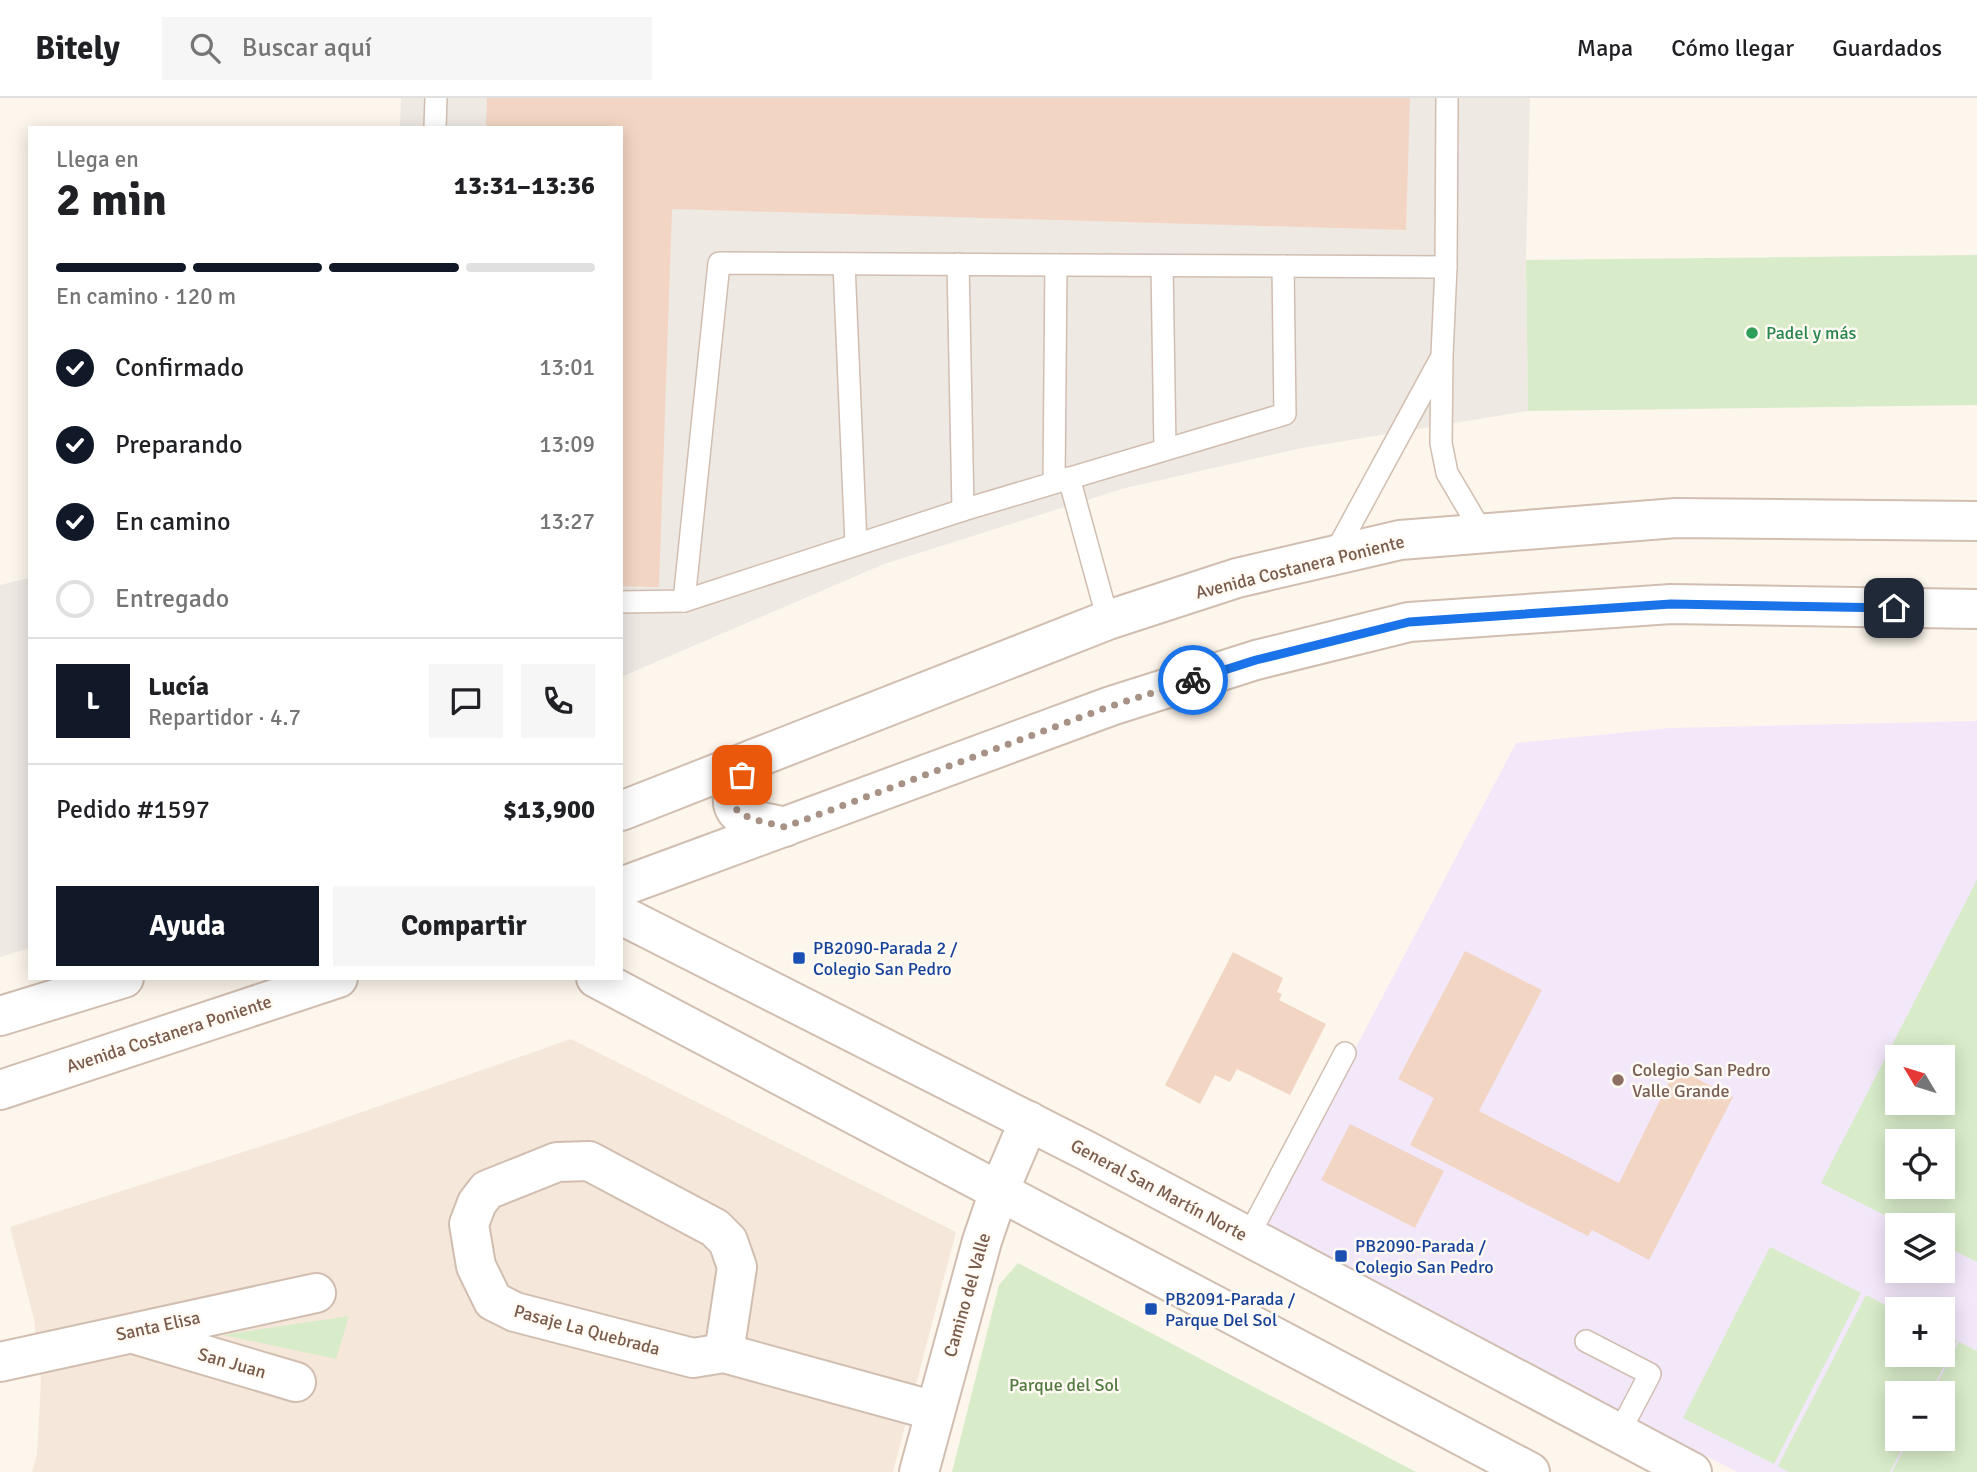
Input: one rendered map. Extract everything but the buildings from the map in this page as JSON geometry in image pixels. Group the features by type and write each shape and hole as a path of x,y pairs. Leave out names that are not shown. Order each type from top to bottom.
{"street":[{"name":"Avenida Costanera Poniente","path":"623,810 1108,620 1237,578 1400,540 1676,518 1977,522"},
{"path":"623,886 1111,706 1256,660 1409,622 1671,604 1977,609"},
{"path":"754,759 734,789 734,807 747,818 785,827"},
{"name":"General San Martín Norte","path":"623,916 1029,1121 1692,1472"},
{"path":"0,1016 117,980"},
{"name":"Avenida Costanera Poniente","path":"0,1090 332,980"},
{"path":"600,980 1530,1472"},
{"name":"Camino del Valle","path":"919,1472 982,1241 999,1191 1029,1121"},
{"name":"Pasaje La Quebrada","path":"724,1353 737,1267 728,1241 715,1228 589,1161 557,1162 487,1190 477,1203 469,1224 475,1266 493,1301 515,1312 693,1358 724,1353 935,1411"},
{"name":"Santa Elisa","path":"0,1362 316,1293"},
{"name":"San Juan","path":"128,1332 296,1382"}],"lane":[{"path":"435,126 436,98"},
{"path":"1447,98 1441,443 1447,473 1483,534"},
{"path":"684,601 719,263 1446,267"},
{"path":"844,264 856,545"},
{"path":"958,264 963,510"},
{"path":"1056,265 1062,480 1108,620"},
{"path":"1162,266 1165,449"},
{"path":"623,602 684,601 963,510 1285,414 1283,266"},
{"path":"1334,555 1442,355"},
{"path":"1248,1237 1345,1053"},
{"path":"1586,1341 1650,1374 1619,1433"}],"shaded area":[{"path":"401,98 1530,98 1526,260 1528,411 1302,448 1125,488 884,564 623,676 623,126 400,126"},
{"path":"28,578 28,949 0,957 0,585"},
{"name":"Colegio San Pedro Valle Grande","path":"1977,721 1977,1472 1737,1472 1262,1226 1516,743 1670,728"},
{"path":"571,1039 956,1232 893,1472 32,1472 37,1454 41,1381 34,1319 10,1227 299,1134"}],"green space":[{"name":"Padel y más","path":"1977,255 1977,405 1528,411 1526,260"},
{"path":"1977,880 1977,1262 1955,1251 1955,1213 1885,1213 1885,1215 1821,1183 1885,1059 1885,1115 1955,1115 1955,1045 1892,1045"},
{"path":"1770,1247 1861,1293 1774,1464 1683,1418"},
{"name":"Parque del Sol","path":"1018,1263 1416,1472 952,1472 999,1285"},
{"path":"1866,1295 1885,1305 1885,1367 1944,1367 1936,1381 1885,1381 1885,1451 1901,1451 1890,1472 1789,1472 1778,1466"},
{"path":"349,1316 336,1359 223,1335"},
{"path":"1959,1342 1977,1351 1977,1472 1892,1472 1903,1451 1955,1451 1955,1381 1938,1381 1946,1367 1955,1367 1955,1350"}],"way so far":[{"path":"742,775 733,793 734,807 738,812 747,818 785,827 1111,706 1193,680"}],"place":[{"name":"Padel y más","path":"1752,333"},
{"name":"PB2090-Parada 2 / Colegio San Pedro","path":"799,958"},
{"name":"Colegio San Pedro Valle Grande","path":"1618,1080"},
{"name":"PB2090-Parada / Colegio San Pedro","path":"1341,1256"},
{"name":"PB2091-Parada / Parque Del Sol","path":"1151,1309"}],"route":[{"path":"1193,680 1256,660 1409,622 1671,604 1894,608"}]}
